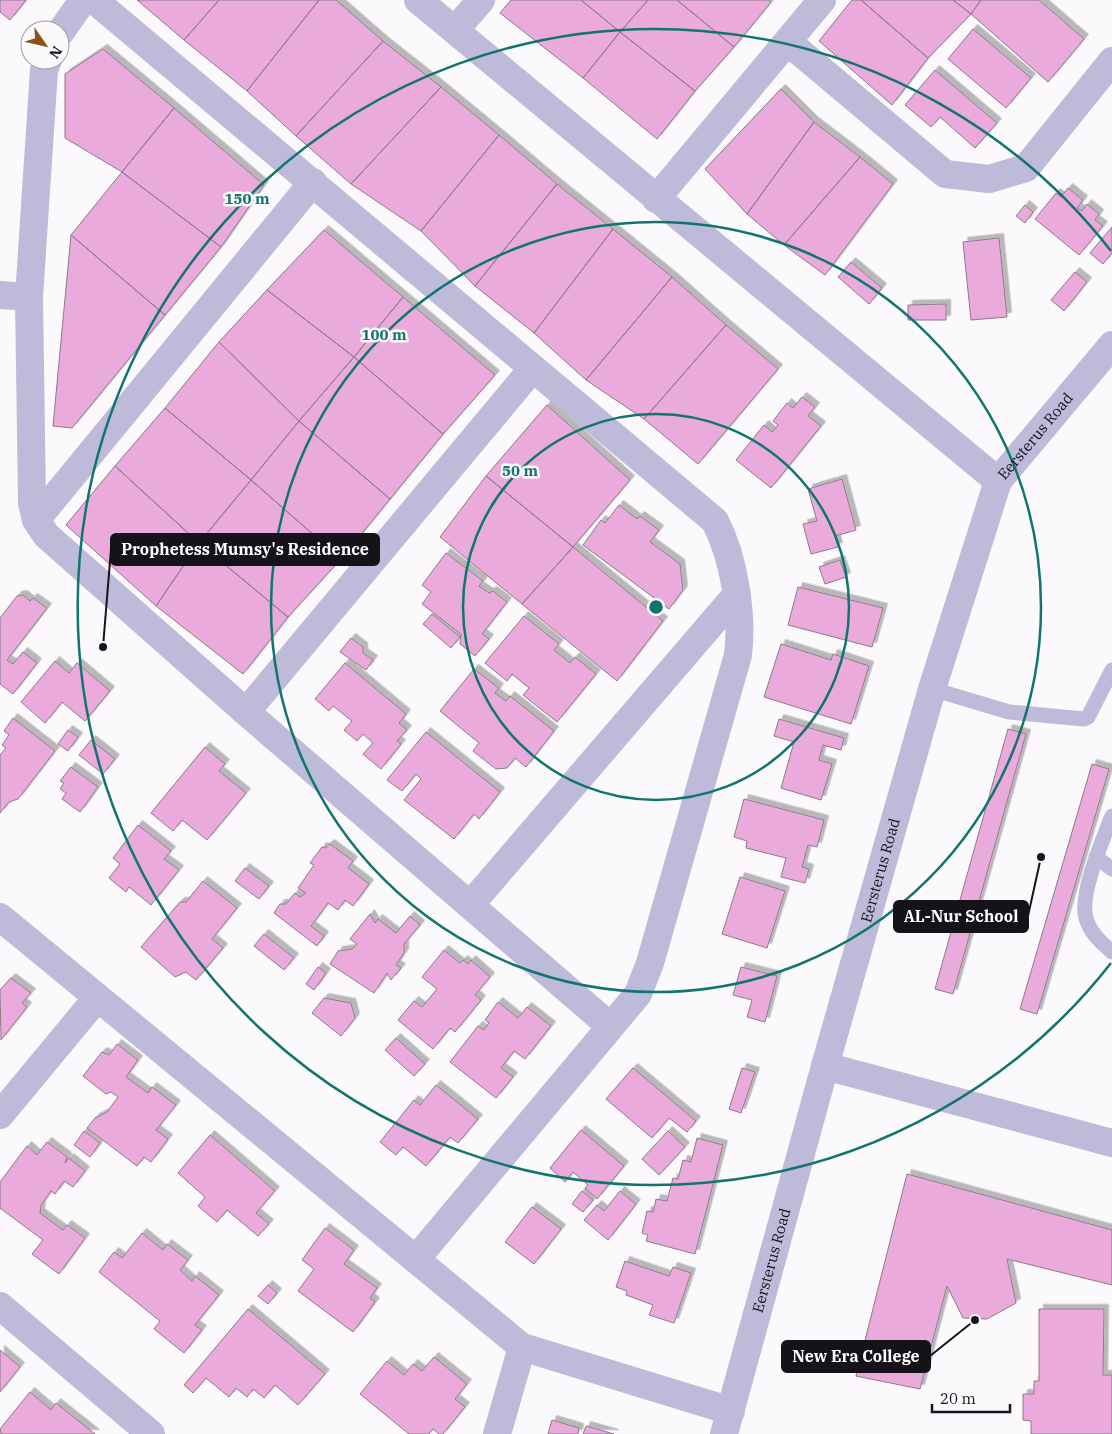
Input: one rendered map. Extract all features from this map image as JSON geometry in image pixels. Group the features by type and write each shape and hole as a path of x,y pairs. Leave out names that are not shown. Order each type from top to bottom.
{"street":[{"path":"69,20 83,0"},
{"path":"94,0 314,182 715,521 722,534 737,594 740,638 738,655 650,963 638,994 416,1259"},
{"path":"418,0 656,199 998,480"},
{"path":"455,30 481,0"},
{"path":"656,199 822,0"},
{"path":"788,42 945,174 989,179 1026,168 1112,61"},
{"path":"44,70 29,297 32,503 36,520 46,535 246,712 610,1026"},
{"path":"36,520 314,182"},
{"path":"0,295 29,297"},
{"name":"Eersterus Road","path":"727,1423 825,1066 932,689 998,480 1109,354"},
{"path":"246,712 533,368"},
{"path":"470,905 737,594"},
{"path":"0,917 522,1347 727,1423"},
{"path":"0,1115 97,998"},
{"path":"825,1066 1112,1143"},
{"path":"0,1306 151,1434"},
{"path":"497,1434 522,1347"}],"lane":[{"path":"932,689 1009,712 1084,719 1088,717 1112,670"},
{"path":"1112,816 1096,857 1085,902 1085,918 1093,934 1112,952"},
{"path":"1096,857 1112,869"}],"building":[{"path":"0,0 26,0 10,20 0,12"},
{"path":"137,0 219,0 184,40"},
{"path":"219,0 319,0 247,91 184,40"},
{"path":"319,0 336,0 383,41 296,136 247,91"},
{"path":"511,0 581,0 620,32 583,78 500,13"},
{"path":"581,0 648,0 620,32"},
{"path":"648,0 677,0 734,47 695,91 620,32"},
{"path":"677,0 768,0 771,2 734,47"},
{"path":"852,0 861,0 928,58 892,105 819,41"},
{"path":"861,0 953,0 971,14 928,58"},
{"path":"953,0 981,0 971,14"},
{"path":"981,0 1039,0 1084,39 1048,82 971,14"},
{"path":"973,29 1031,78 1006,108 948,59"},
{"path":"620,32 695,91 657,139 583,78"},
{"path":"383,41 441,87 351,184 296,136"},
{"path":"103,49 174,108 122,172 65,138 65,74"},
{"path":"935,70 997,123 975,148 940,117 931,127 905,105"},
{"path":"441,87 499,135 421,231 351,184"},
{"path":"781,89 814,122 747,214 705,169"},
{"path":"174,108 264,185 221,247 122,172"},
{"path":"814,122 860,157 784,245 747,214"},
{"path":"499,135 557,184 475,286 421,231"},
{"path":"860,157 893,184 825,275 784,245"},
{"path":"122,172 221,247 165,315 71,235"},
{"path":"557,184 613,229 534,333 475,286"},
{"path":"1068,188 1083,200 1077,208 1082,211 1087,204 1099,214 1095,220 1103,226 1079,255 1035,219 1056,193 1061,197"},
{"path":"1025,205 1033,212 1025,223 1016,216"},
{"path":"1112,227 1112,253 1103,264 1090,253"},
{"path":"613,229 672,277 586,380 534,333"},
{"path":"324,230 403,297 354,357 267,290"},
{"path":"71,235 165,315 72,428 53,426"},
{"path":"999,238 1007,317 971,320 963,242"},
{"path":"851,262 882,288 869,304 838,277"},
{"path":"1075,272 1087,282 1064,311 1051,300"},
{"path":"672,277 726,325 644,419 586,380"},
{"path":"267,290 354,357 299,421 219,342"},
{"path":"403,297 495,375 443,434 354,357"},
{"path":"946,304 946,320 908,320 908,305"},
{"path":"726,325 778,369 698,464 644,419"},
{"path":"219,342 299,421 251,480 165,408"},
{"path":"354,357 443,434 390,499 299,421"},
{"path":"802,397 815,407 808,416 821,426 771,488 736,460 764,425 772,432 778,425 773,421 787,403 793,408"},
{"path":"547,405 630,480 573,547 486,476"},
{"path":"165,408 251,480 199,543 115,466"},
{"path":"299,421 390,499 341,559 251,480"},
{"path":"115,466 199,543 156,606 66,525"},
{"path":"486,476 573,547 522,604 440,537"},
{"path":"842,479 856,530 835,536 838,547 811,554 803,524 817,521 808,489"},
{"path":"251,480 341,559 288,617 199,543"},
{"path":"619,505 637,519 640,516 659,530 650,542 680,564 683,590 669,609 583,545 601,520 605,523"},
{"path":"199,543 288,617 243,674 156,606"},
{"path":"573,547 663,621 617,681 522,604"},
{"path":"446,553 483,581 479,586 489,593 493,591 507,602 482,634 489,639 475,656 460,644 461,634 422,604 431,592 422,585"},
{"path":"840,560 846,577 825,584 819,567"},
{"path":"798,587 883,608 872,647 788,625"},
{"path":"23,595 30,601 33,598 47,608 7,660 13,664 23,652 37,663 13,694 0,684 0,618 17,596"},
{"path":"432,614 460,637 451,648 423,624"},
{"path":"524,616 559,644 554,650 570,663 575,657 596,674 557,722 523,695 529,688 512,674 507,681 485,663"},
{"path":"351,638 363,647 363,653 373,660 366,670 340,652"},
{"path":"781,644 831,660 833,654 869,666 851,724 764,697"},
{"path":"55,661 69,673 77,663 110,691 85,721 62,702 45,723 21,702"},
{"path":"345,663 406,714 399,723 407,730 397,741 401,744 381,769 363,754 373,743 363,734 357,741 344,730 352,721 333,706 329,711 315,699"},
{"path":"474,669 499,688 495,693 506,701 510,696 554,731 526,767 515,758 507,768 496,769 473,751 479,743 440,711"},
{"path":"13,718 55,751 18,799 9,802 0,813 0,755 6,748 2,745 9,735 4,731"},
{"path":"779,719 844,738 841,750 823,745 819,760 832,764 821,800 781,788 794,742 774,736"},
{"path":"1008,729 1026,734 953,994 935,989"},
{"path":"68,730 78,737 68,751 58,744"},
{"path":"426,732 500,792 479,819 474,814 454,839 404,800 421,779 416,774 402,791 387,780"},
{"path":"91,740 115,759 103,774 79,755"},
{"path":"205,747 225,764 219,771 246,793 207,840 182,820 173,831 151,813"},
{"path":"1092,764 1109,769 1037,1014 1020,1009"},
{"path":"71,767 98,787 80,812 62,799 66,793 60,789 64,783 60,781"},
{"path":"744,799 824,820 817,847 808,845 802,867 809,869 805,883 781,877 786,858 746,848 747,841 734,837"},
{"path":"138,825 171,851 164,859 179,870 151,905 129,887 126,892 109,878 120,864 113,858"},
{"path":"330,844 353,861 348,868 369,884 353,906 345,900 338,910 328,903 311,926 324,936 317,946 274,913 280,904 286,904 295,893 300,897 306,893 298,888 314,865 310,863 322,847 325,848"},
{"path":"245,868 269,886 259,899 235,881"},
{"path":"740,877 785,891 767,948 722,934"},
{"path":"203,881 237,908 212,939 223,948 196,980 186,972 175,977 141,947 180,902 186,902"},
{"path":"370,914 375,923 378,919 396,933 410,916 420,925 404,944 404,953 396,965 401,968 391,980 387,973 374,993 330,964 338,951 352,949 357,944 350,939"},
{"path":"264,934 294,958 284,970 254,946"},
{"path":"444,950 460,963 463,960 468,964 471,960 490,977 475,995 481,1000 455,1032 450,1028 433,1049 398,1020 414,1001 422,1007 437,989 422,977"},
{"path":"318,967 326,973 314,990 306,984"},
{"path":"741,967 777,976 765,1022 747,1017 752,1000 733,995"},
{"path":"11,978 31,993 22,1003 27,1007 1,1040 0,990"},
{"path":"324,998 351,1003 355,1018 341,1036 312,1013"},
{"path":"498,1002 518,1018 527,1007 551,1026 525,1059 514,1051 501,1068 513,1077 496,1098 450,1062 478,1026 484,1030 489,1023 485,1020"},
{"path":"396,1038 425,1064 414,1076 385,1050"},
{"path":"117,1044 138,1060 126,1077 148,1093 152,1087 176,1105 156,1130 168,1139 151,1162 144,1157 137,1166 87,1128 95,1118 107,1112 118,1097 111,1092 106,1094 83,1076 102,1052 109,1055"},
{"path":"633,1068 696,1121 687,1132 669,1118 652,1138 606,1099"},
{"path":"742,1068 755,1072 741,1113 729,1109"},
{"path":"436,1085 478,1119 458,1143 450,1137 426,1166 403,1147 396,1155 380,1142 414,1100 420,1105"},
{"path":"581,1130 624,1166 597,1199 585,1188 588,1185 573,1172 565,1182 550,1168"},
{"path":"84,1131 100,1143 90,1157 74,1145"},
{"path":"668,1131 685,1147 659,1175 642,1159"},
{"path":"210,1135 275,1191 256,1213 269,1224 258,1236 227,1210 217,1222 198,1206 205,1197 178,1173"},
{"path":"697,1138 723,1145 695,1254 646,1241 648,1235 642,1233 647,1211 653,1212 656,1199 667,1201 673,1178 678,1179 683,1160 691,1162"},
{"path":"47,1142 67,1157 65,1163 69,1158 85,1171 73,1187 64,1181 55,1194 51,1191 41,1205 40,1213 63,1230 67,1225 85,1238 59,1274 32,1254 43,1240 0,1208 0,1182 27,1146 37,1155"},
{"path":"907,1174 1112,1230 1112,1285 1007,1259 1016,1303 987,1319 963,1318 947,1286 920,1389 856,1376"},
{"path":"582,1191 593,1200 583,1212 572,1204"},
{"path":"620,1191 636,1204 608,1240 584,1220 597,1205 604,1211"},
{"path":"532,1207 561,1229 534,1264 505,1242"},
{"path":"325,1228 354,1250 344,1264 377,1288 370,1298 375,1302 353,1332 298,1291 314,1269 302,1260"},
{"path":"142,1233 163,1250 167,1244 188,1260 180,1270 192,1281 195,1276 219,1295 195,1325 202,1330 184,1353 154,1329 160,1321 99,1272 114,1252 122,1258"},
{"path":"625,1261 669,1276 673,1267 691,1273 674,1323 649,1315 653,1305 626,1295 627,1291 616,1287"},
{"path":"268,1285 277,1293 268,1304 258,1296"},
{"path":"248,1309 325,1374 298,1405 275,1385 264,1398 253,1389 247,1397 236,1388 229,1397 206,1378 193,1393 184,1385"},
{"path":"1039,1309 1104,1309 1103,1375 1112,1375 1112,1434 1031,1434 1031,1421 1023,1420 1023,1394 1034,1394 1034,1381 1039,1381"},
{"path":"0,1350 20,1367 0,1392"},
{"path":"434,1357 467,1384 455,1399 465,1407 443,1434 439,1434 433,1429 429,1434 409,1434 360,1394 387,1361 404,1375 413,1364 422,1371"},
{"path":"30,1392 51,1410 56,1403 95,1434 1,1434 0,1429"},
{"path":"552,1420 579,1428 578,1434 548,1434"},
{"path":"586,1426 614,1434 583,1434"}],"place":[{"name":"Prophetess Mumsy's Residence","path":"103,647"},
{"name":"AL-Nur School","path":"1041,857"},
{"name":"New Era College","path":"975,1320"}]}
